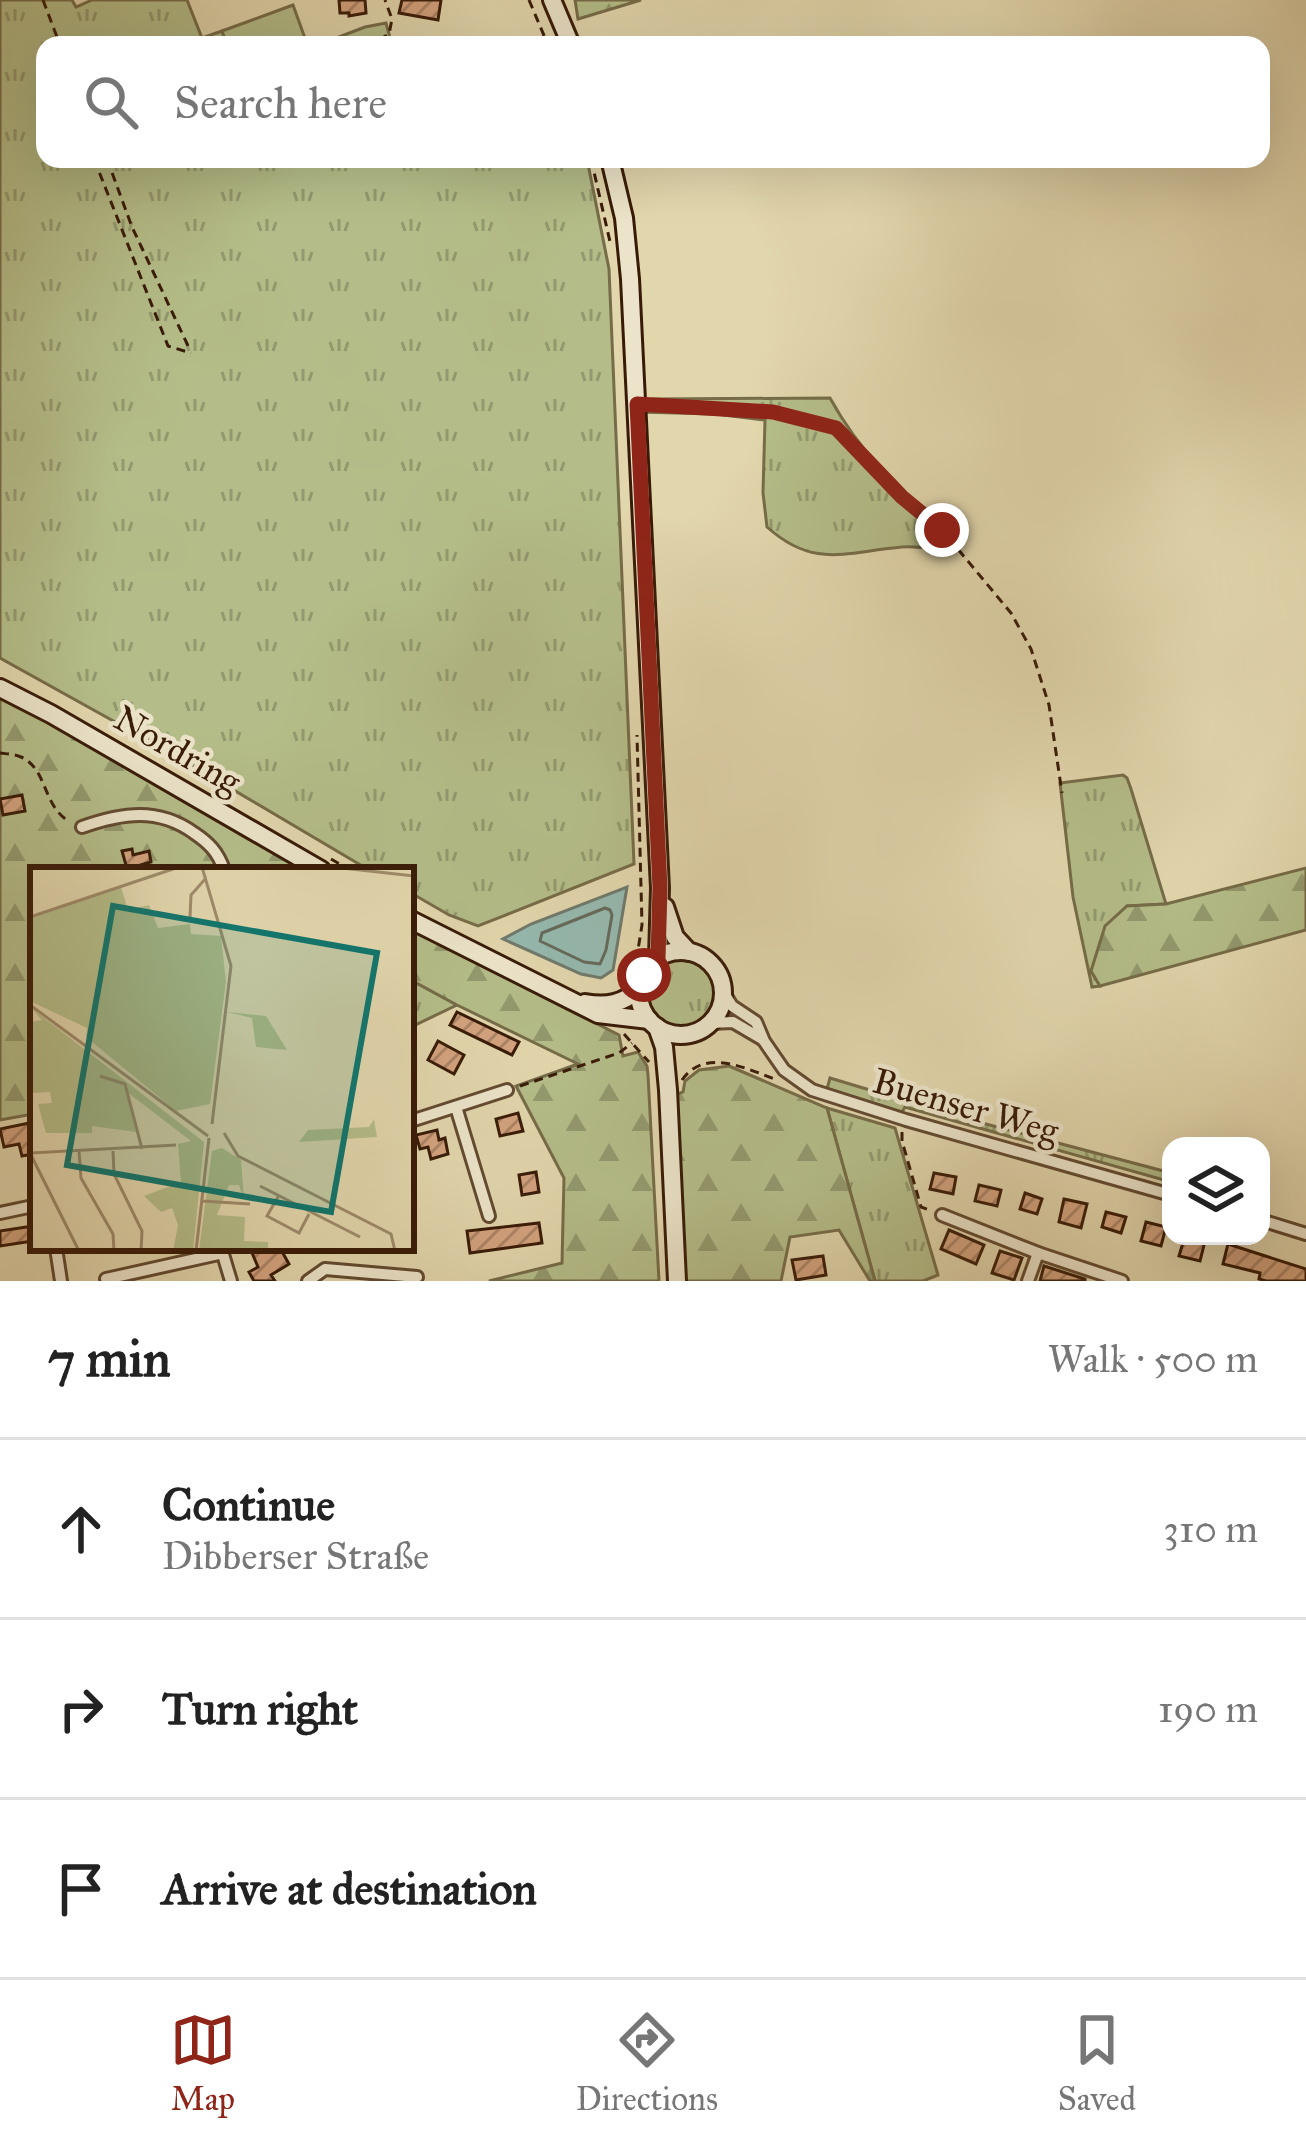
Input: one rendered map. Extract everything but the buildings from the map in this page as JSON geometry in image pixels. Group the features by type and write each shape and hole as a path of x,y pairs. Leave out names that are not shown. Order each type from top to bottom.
{"main road":[{"path":"552,0 567,36"},
{"path":"612,168 626,238 637,404 660,888 658,958"},
{"name":"Nordring","path":"0,688 316,867"},
{"path":"660,888 675,937 689,952"},
{"path":"414,921 604,1016 653,1024 676,1034 688,1034 710,1023 723,991 713,966 700,956 675,952 658,958 624,1001 572,1000"},
{"path":"633,985 664,1048 675,1089"},
{"path":"676,1281 675,1089 677,1050 688,1034"}],"street":[{"path":"82,827 136,813 165,817 210,844 223,867"},
{"name":"Buenser Weg","path":"723,991 732,1006 756,1022 784,1070 812,1090 1162,1192"},
{"name":"Buenser Weg","path":"710,1023 733,1022 764,1041"},
{"path":"414,1120 507,1090"},
{"path":"456,1107 489,1216"},
{"path":"0,1213 30,1208"},
{"path":"942,1215 1122,1281"},
{"path":"1270,1223 1306,1234"},
{"path":"56,1251 61,1281"},
{"path":"106,1279 222,1251 231,1281"},
{"path":"1028,1281 1038,1253"},
{"path":"308,1281 325,1269 417,1277"}],"path":[{"path":"43,0 57,36"},
{"path":"385,0 392,20 386,36"},
{"path":"530,0 544,36"},
{"path":"98,168 168,346 191,353 132,227 110,168"},
{"path":"593,168 615,263"},
{"path":"637,404 773,412 836,428 902,497 942,530 1011,613 1031,649 1048,705 1062,793"},
{"path":"633,985 642,925 636,718"},
{"path":"0,753 22,758 37,769 55,812 82,827"},
{"path":"622,1022 625,1036 646,1055 651,1067"},
{"path":"507,1090 625,1051 632,1043"},
{"path":"675,1089 689,1071 713,1062 733,1064 782,1082"},
{"path":"906,1120 902,1141 921,1208 942,1215"}],"green space":[{"path":"0,0 72,0 76,7 92,0 187,0 201,36 36,36 36,168 589,168 609,269 634,864 478,926 414,895 414,867 364,867 0,658"},
{"path":"575,0 641,0 578,19"},
{"path":"293,5 304,36 224,36 222,31"},
{"path":"386,23 390,36 342,36"},
{"path":"830,398 872,459 958,543 950,551 908,547 831,555 800,549 767,527 765,420 637,412 637,404 653,399"},
{"path":"0,694 69,729 299,867 30,867 30,1115 0,1120"},
{"path":"1123,775 1166,904 1127,906 1091,971 1100,986 1092,987 1073,897 1060,783"},
{"path":"1306,868 1306,930 1100,986 1091,971 1105,926 1127,906 1166,904"},
{"path":"414,931 619,1035 623,1056 638,1052 648,1075 659,1281 489,1281 562,1263 564,1178 516,1086 578,1064 414,982"},
{"path":"681,960 704,970 714,993 704,1016 681,1026 658,1016 648,993 658,970"},
{"path":"414,982 457,1005 414,1026"},
{"path":"729,1066 827,1108 875,1281 870,1281 839,1230 790,1237 781,1281 686,1281 675,1095 683,1092 685,1081 699,1070"},
{"path":"830,1078 1162,1171 1162,1179 905,1107 902,1112 827,1089"},
{"path":"827,1108 895,1128 938,1275 923,1281 875,1281"}],"water":[{"path":"627,887 613,970 601,978 581,974 503,939 531,924"}],"route":[{"path":"644,975 658,958 660,888 637,404 773,412 836,428 902,497 942,530"}]}
